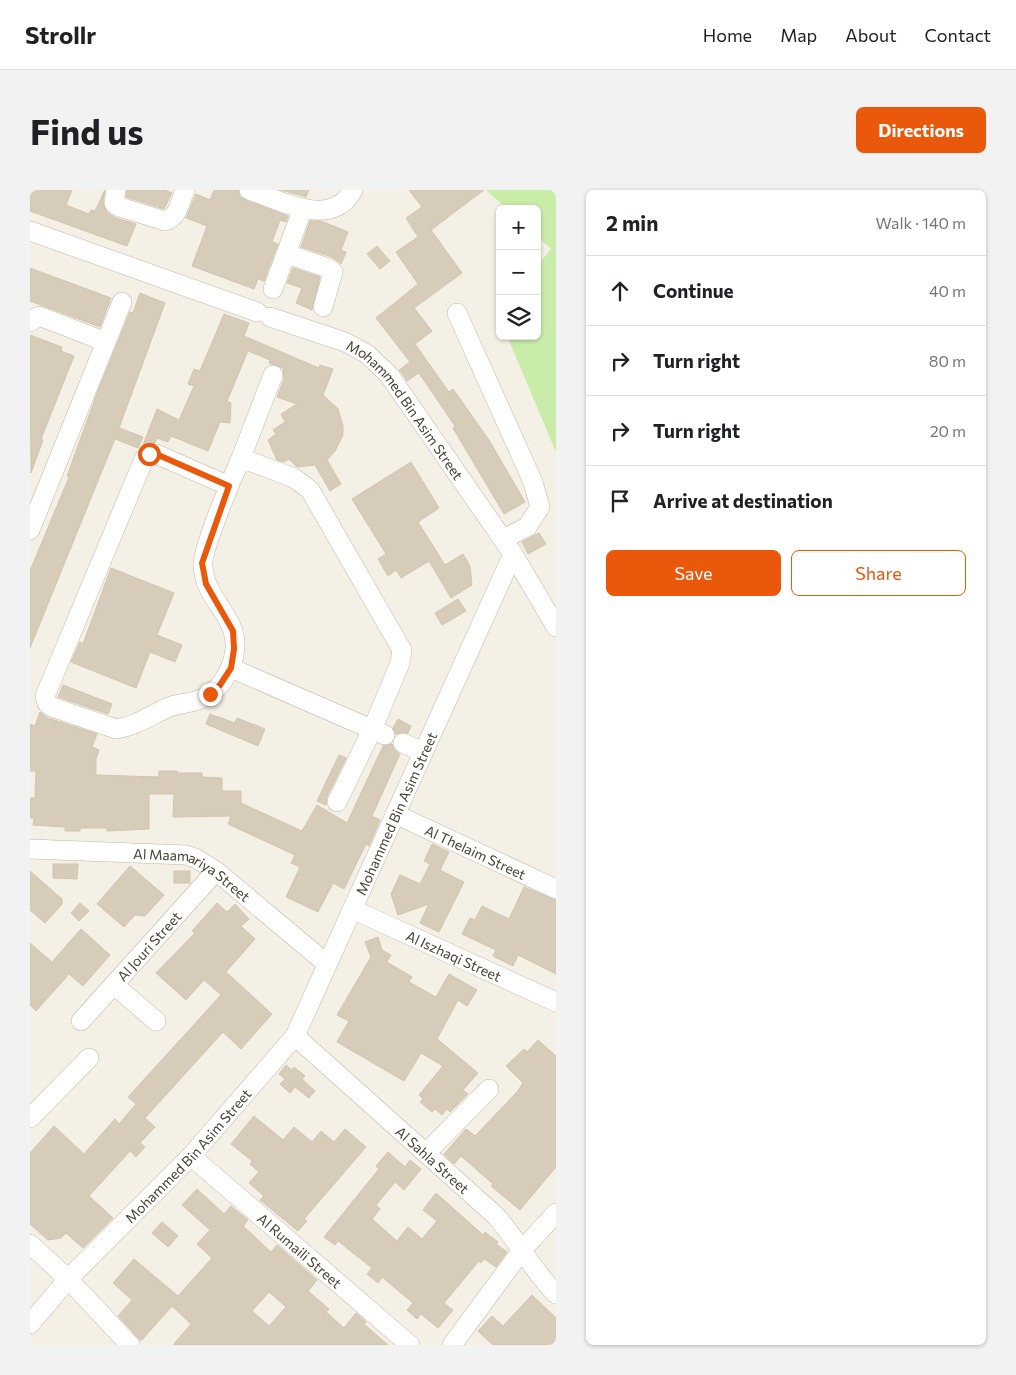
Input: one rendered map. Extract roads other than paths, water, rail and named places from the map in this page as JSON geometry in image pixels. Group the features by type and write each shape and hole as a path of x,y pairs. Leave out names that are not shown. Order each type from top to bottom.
{"street":[{"path":"116,190 114,202 120,207 165,221 170,220 176,214 185,190"},
{"path":"249,190 319,212 334,208 347,199 353,190"},
{"path":"273,289 303,208"},
{"name":"Mohammed Bin Asim Street","path":"30,231 345,342 367,354 390,375 508,546 423,752 295,1036 191,1156 68,1279 30,1324"},
{"path":"287,254 328,268 333,272 323,307"},
{"path":"30,530 122,302"},
{"path":"457,313 532,482 540,507 527,527 508,546 556,627"},
{"path":"30,322 39,316 106,342"},
{"path":"229,486 156,454 149,454 144,459 45,696 47,703 111,729 128,727 178,703 198,700 220,685 231,668 233,631 206,584 202,563 229,486 273,375"},
{"path":"241,458 294,478 310,490 402,650 379,733 337,802"},
{"path":"231,668 379,733"},
{"path":"403,743 423,752"},
{"name":"Al Thelaim Street","path":"395,814 556,889"},
{"name":"Al Maamariya Street","path":"30,850 186,855 195,858 216,871 327,964"},
{"name":"Al Jouri Street","path":"81,1021 216,871"},
{"name":"Al Iszhaqi Street","path":"352,909 556,1002"},
{"path":"114,986 156,1021"},
{"name":"Al Sahla Street","path":"295,1036 496,1216 523,1249 541,1280 556,1294"},
{"path":"30,1118 37,1097 89,1058"},
{"path":"426,1154 489,1089"},
{"name":"Al Rumaili Street","path":"191,1156 410,1345"},
{"path":"455,1344 523,1249 556,1213"},
{"path":"30,1244 68,1279 130,1345"}]}
